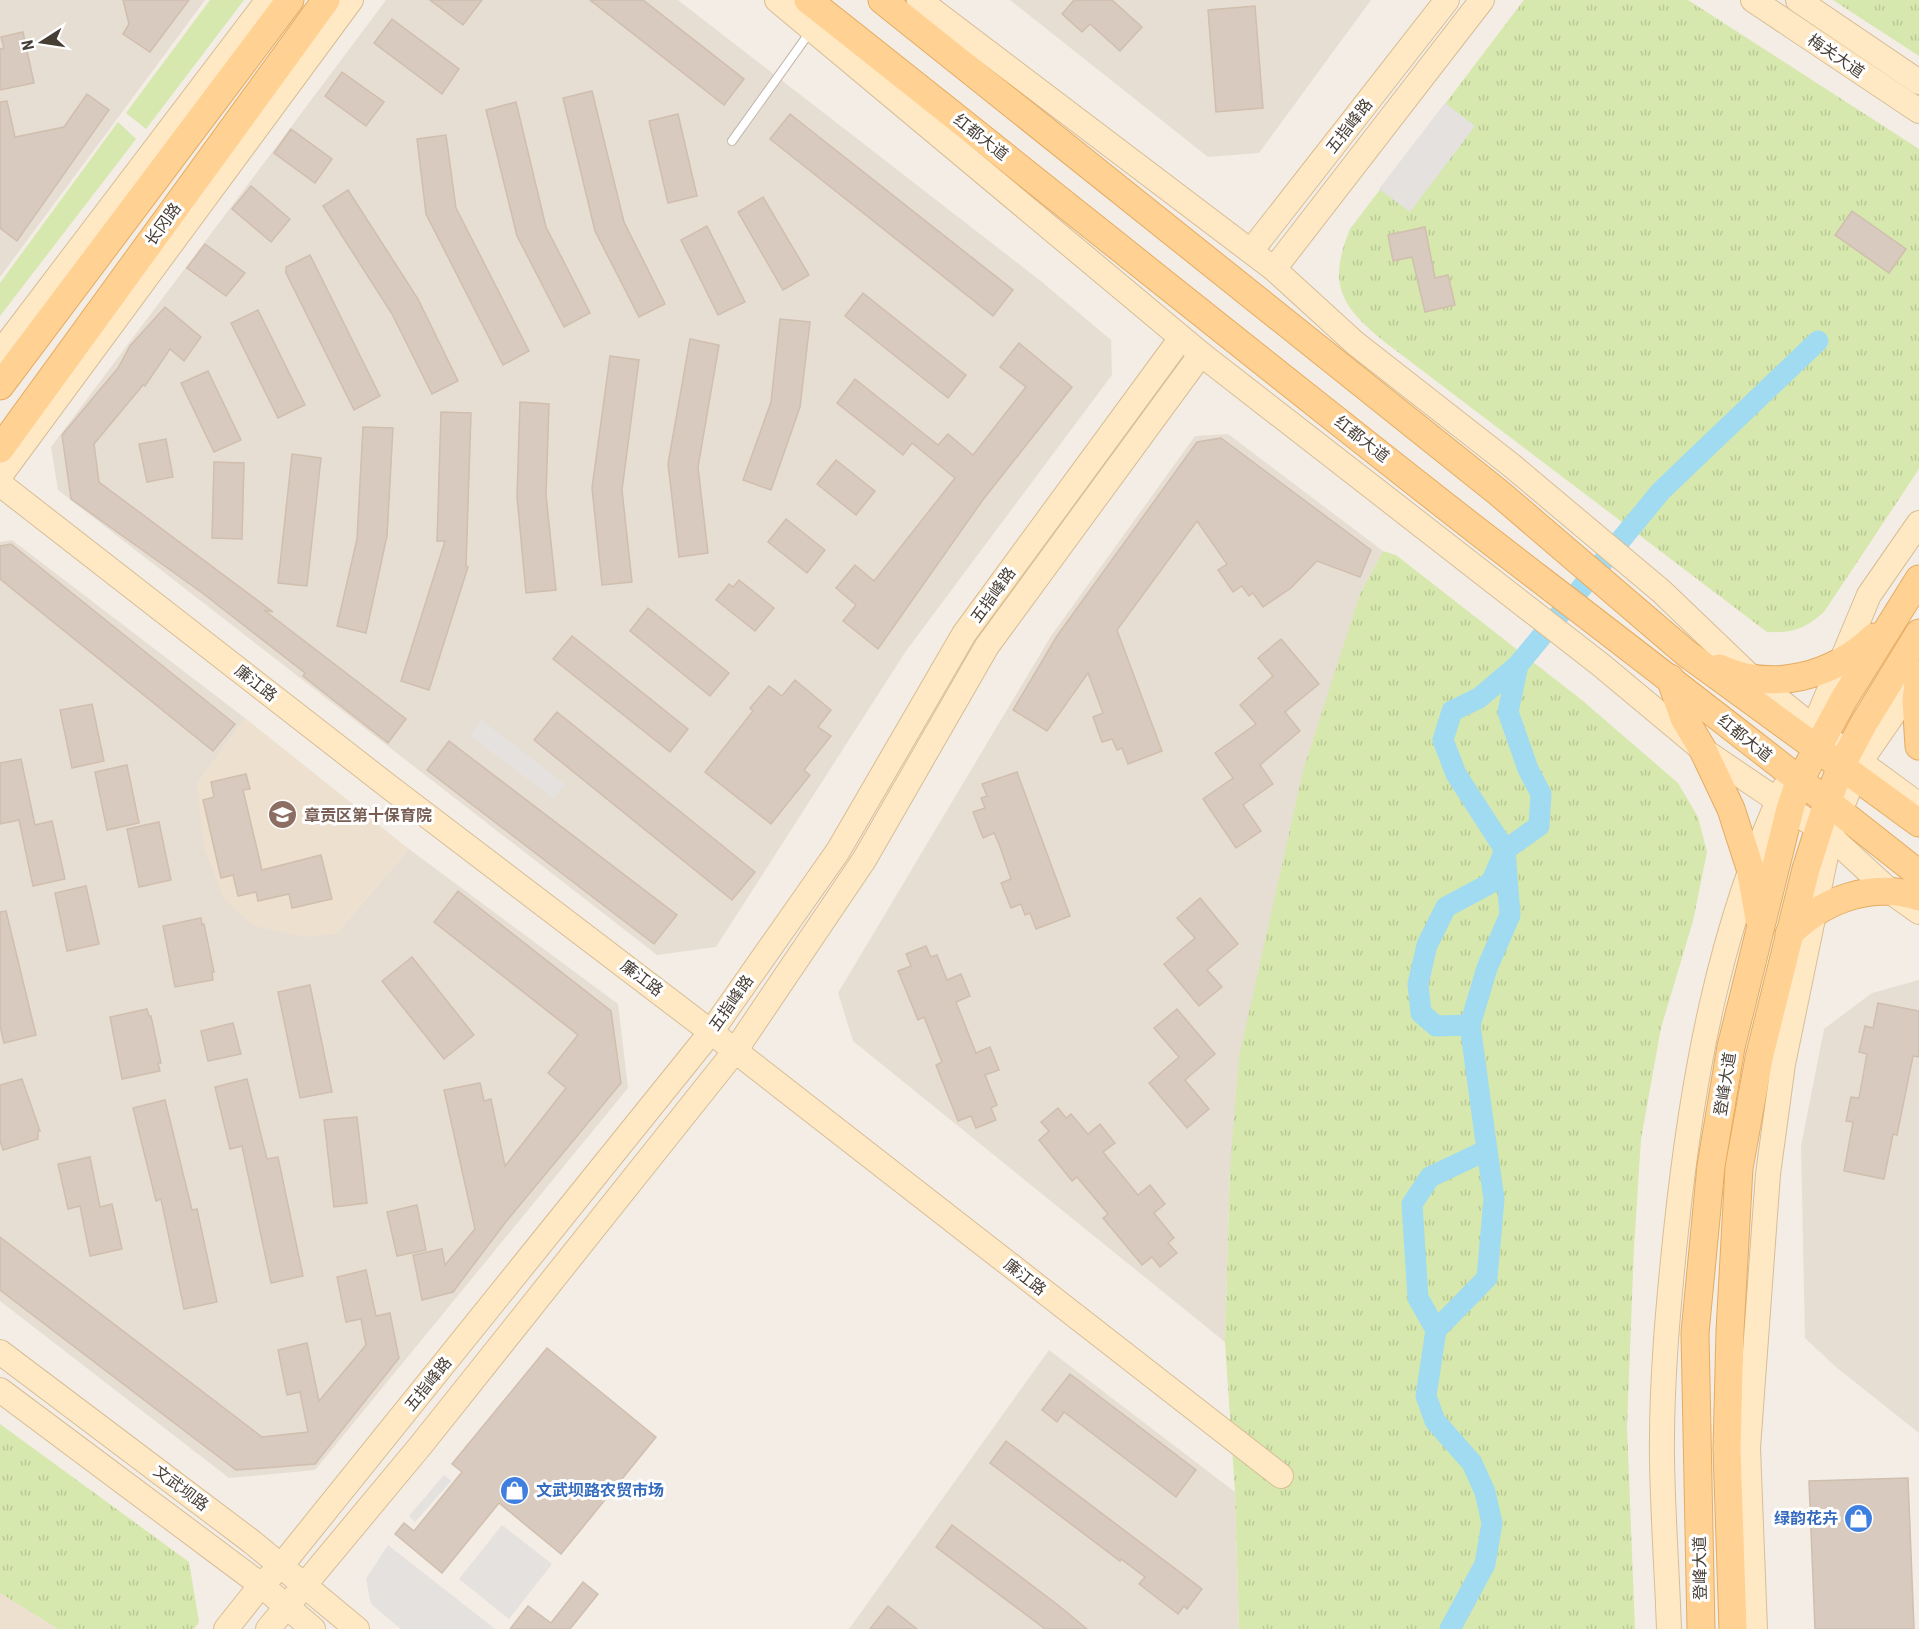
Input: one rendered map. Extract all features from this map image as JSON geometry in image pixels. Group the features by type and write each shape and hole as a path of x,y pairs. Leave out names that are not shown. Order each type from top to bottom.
{"main road":[{"name":"长冈路","path":"0,386 290,0"},
{"name":"长冈路","path":"0,449 326,0"},
{"name":"红都大道","path":"808,0 1476,530 1670,677 1795,779 1829,820 1919,874"},
{"name":"红都大道","path":"882,0 1499,493 1686,653 1851,764 1919,823"},
{"path":"0,354 54,317"},
{"path":"56,399 87,329"},
{"name":"登峰大道","path":"1701,1629 1695,1333 1711,1166 1731,1047 1760,929 1784,805 1816,739 1844,699 1919,579"},
{"path":"1686,653 1753,679 1798,678 1840,663 1863,648 1901,607"},
{"name":"登峰大道","path":"1733,1629 1727,1449 1730,1331 1739,1168 1759,1058 1789,934 1829,820 1851,764 1919,633"},
{"path":"1919,676 1916,700 1919,746"},
{"path":"1670,677 1684,718 1703,750 1731,809 1750,872 1760,929"},
{"path":"1789,934 1814,912 1858,893 1891,892 1919,897"}],"street":[{"path":"0,354 268,0"},
{"path":"0,476 351,0"},
{"path":"777,0 1181,338 1447,548 1601,665 1703,750 1784,805 1829,820 1891,892 1919,912"},
{"path":"919,0 1274,269 1355,343 1511,465 1661,591 1816,739 1840,663 1869,595 1919,523"},
{"name":"五指峰路","path":"1251,251 1447,0"},
{"path":"1274,269 1482,0"},
{"name":"梅关大道","path":"1753,0 1919,111"},
{"name":"梅关大道","path":"1798,0 1919,82"},
{"name":"五指峰路","path":"226,1629 261,1585 280,1566 711,1032 838,851 964,634 1181,338"},
{"name":"五指峰路","path":"268,1629 399,1471 735,1051 864,860 987,646 1201,354"},
{"name":"廉江路","path":"0,484 388,786 711,1032 1281,1476"},
{"path":"1919,676 1851,764 1919,805"},
{"path":"1669,1629 1662,1460 1666,1327 1686,1132 1705,1026 1750,872 1784,805"},
{"path":"1755,1629 1748,1448 1768,1174 1783,1064 1814,912 1829,820"},
{"name":"文武坝路","path":"0,1352 252,1542 357,1629"},
{"name":"文武坝路","path":"0,1390 261,1585 313,1629"}],"lane":[{"path":"732,141 812,29"}],"shaded area":[{"path":"0,0 205,0 0,277"},
{"path":"386,0 678,0 1042,282 1111,340 1112,375 906,651 716,947 657,955 58,490 51,447"},
{"path":"1010,0 1371,0 1259,153 1208,157"},
{"path":"1445,103 1475,126 1410,212 1379,189"},
{"path":"1228,434 1383,551 1360,594 1230,1170 1225,1342 853,1041 838,993 1051,636 1195,436"},
{"path":"12,540 245,718 197,784 336,934 409,849 618,1004 628,1088 315,1470 229,1478 0,1301 0,542"},
{"name":"章贡区第十保育院","path":"245,718 409,849 336,934 305,937 254,926 224,899 204,847 197,784"},
{"path":"481,720 565,784 554,799 470,736"},
{"path":"1919,980 1919,1433 1836,1367 1805,1338 1801,1146 1824,1029 1872,993"},
{"path":"1049,1350 1235,1492 1239,1629 849,1629"},
{"path":"444,1475 451,1481 415,1522 409,1516"},
{"path":"502,1525 552,1564 509,1619 459,1579"},
{"path":"388,1545 495,1629 401,1629 371,1604 366,1579"},
{"path":"0,1593 58,1629 0,1629"}],"green space":[{"path":"210,0 244,0 146,129 126,113"},
{"path":"1524,0 1688,0 1919,149 1919,469 1824,612 1798,629 1767,632 1386,343 1358,318 1342,294 1339,280 1340,265 1350,229"},
{"path":"1833,0 1919,0 1919,56"},
{"path":"118,122 136,139 0,316 0,283"},
{"path":"1383,551 1396,555 1583,701 1678,783 1698,817 1707,852 1693,921 1661,1028 1641,1139 1627,1427 1635,1629 1239,1629 1235,1492 1225,1342 1230,1170 1239,1057 1303,771 1360,594"},
{"path":"0,1424 189,1562 199,1622 194,1629 58,1629 0,1593"}],"building":[{"path":"123,0 189,0 150,52 123,34 129,24"},
{"path":"430,0 482,0 463,25"},
{"path":"590,0 643,0 744,79 724,105"},
{"path":"1074,0 1112,0 1142,27 1120,51 1090,24 1082,32 1062,14"},
{"path":"1255,6 1263,108 1216,112 1208,10"},
{"path":"392,19 459,69 442,94 374,43"},
{"path":"23,32 34,83 0,90 0,49 4,48 1,37"},
{"path":"342,72 384,102 366,126 325,96"},
{"path":"592,91 624,222 665,304 639,317 595,231 563,98"},
{"path":"87,94 109,110 17,241 0,228 0,102 7,101 15,137 64,127"},
{"path":"516,102 546,227 590,313 564,327 517,236 486,110"},
{"path":"678,114 697,196 668,203 649,121"},
{"path":"790,114 1013,290 993,316 770,139"},
{"path":"291,129 332,159 315,183 274,153"},
{"path":"446,135 456,208 529,351 503,365 426,214 417,139"},
{"path":"251,186 290,219 271,242 232,209"},
{"path":"348,190 418,299 458,381 432,394 392,314 323,206"},
{"path":"763,197 809,275 783,290 738,212"},
{"path":"1852,211 1906,249 1889,273 1835,235"},
{"path":"707,226 745,302 718,315 681,240"},
{"path":"1425,227 1435,278 1448,275 1455,305 1425,312 1412,257 1393,261 1388,235"},
{"path":"205,244 245,273 226,296 187,268"},
{"path":"310,255 380,396 354,410 286,273 286,267"},
{"path":"863,293 966,375 948,398 845,316"},
{"path":"165,307 201,337 184,361 170,349 145,386 143,385 94,444 99,482 273,612 264,610 406,719 388,743 303,676 305,673 201,592 71,499 62,435 118,368 130,346"},
{"path":"258,310 305,405 278,418 231,323"},
{"path":"780,319 810,322 800,407 771,490 743,480 771,402"},
{"path":"690,339 719,345 698,467 708,553 679,557 668,464"},
{"path":"1019,343 1072,387 982,501 878,649 843,621 856,605 836,588 855,565 874,581 955,478 912,443 903,455 837,403 855,379 938,445 948,434 973,455 1026,387 1000,367"},
{"path":"610,356 639,360 622,490 632,582 602,585 592,488"},
{"path":"208,371 241,440 214,452 181,383"},
{"path":"520,402 549,404 546,495 556,590 526,593 517,497"},
{"path":"441,412 471,413 466,566 468,567 429,690 401,681 445,541 437,541"},
{"path":"363,427 393,428 387,536 366,633 337,626 357,539"},
{"path":"1221,438 1371,550 1360,577 1317,561 1291,588 1263,607 1253,593 1249,596 1242,586 1233,592 1218,570 1227,564 1197,521 1117,630 1162,751 1128,764 1122,748 1117,750 1112,739 1102,742 1093,717 1103,713 1088,673 1047,731 1013,710 1057,636 1197,442"},
{"path":"166,439 173,477 147,482 139,444"},
{"path":"292,454 321,458 307,586 278,583"},
{"path":"836,460 875,491 856,515 817,484"},
{"path":"214,462 244,463 242,539 212,538"},
{"path":"786,519 825,550 807,573 768,542"},
{"path":"11,544 235,724 213,751 0,579 0,546"},
{"path":"739,580 774,608 755,631 716,600 729,584 733,587"},
{"path":"648,608 729,673 710,696 630,631"},
{"path":"572,636 688,729 670,752 553,659"},
{"path":"1281,639 1319,684 1285,712 1300,731 1260,765 1273,784 1243,805 1261,831 1236,848 1203,799 1233,778 1215,753 1256,724 1240,705 1273,676 1258,658"},
{"path":"795,680 831,710 818,727 831,736 804,770 810,775 771,824 705,772 753,711 750,708 769,686 782,696"},
{"path":"92,704 104,761 72,768 60,710"},
{"path":"557,712 755,872 732,900 534,740"},
{"path":"449,741 677,915 654,944 427,770"},
{"path":"21,759 35,825 52,821 65,879 33,886 19,820 0,824 0,763"},
{"path":"127,765 139,823 107,830 95,772"},
{"path":"1017,772 1070,916 1036,929 1030,913 1025,915 1021,904 1011,908 1001,883 1011,879 999,844 994,833 983,838 973,812 985,808 981,798 987,796 982,784"},
{"path":"246,774 250,789 243,790 262,870 321,855 332,899 292,908 289,894 258,901 256,892 238,896 233,875 221,878 203,800 214,797 211,782"},
{"path":"159,822 171,880 139,887 127,829"},
{"path":"86,886 99,944 67,951 55,893"},
{"path":"458,891 611,1011 621,1083 505,1223 453,1292 422,1300 413,1255 442,1249 445,1265 475,1229 444,1090 480,1083 484,1101 491,1099 505,1166 566,1088 548,1073 578,1035 434,922"},
{"path":"1200,898 1238,944 1207,970 1222,987 1199,1006 1164,964 1195,938 1177,918"},
{"path":"6,911 36,1035 4,1043 0,1026 0,912"},
{"path":"201,918 214,972 212,972 213,980 175,987 163,926"},
{"path":"926,946 931,957 937,955 947,980 961,974 970,996 956,1002 976,1053 990,1047 999,1070 985,1075 997,1105 991,1108 996,1120 976,1128 971,1116 958,1121 936,1065 942,1062 924,1017 918,1020 898,971 911,966 906,954"},
{"path":"412,957 474,1035 444,1059 382,981"},
{"path":"310,985 332,1092 300,1098 278,992"},
{"path":"1878,1003 1919,1011 1919,1057 1913,1056 1897,1135 1893,1134 1884,1179 1844,1171 1853,1122 1846,1121 1851,1097 1859,1098 1867,1054 1859,1052 1865,1026 1873,1028"},
{"path":"147,1009 151,1016 161,1063 158,1063 160,1071 122,1079 110,1017"},
{"path":"1177,1009 1215,1054 1185,1080 1209,1109 1187,1128 1149,1083 1179,1057 1154,1028"},
{"path":"233,1023 241,1054 208,1061 201,1031"},
{"path":"22,1079 40,1131 38,1131 38,1139 3,1150 0,1141 0,1085"},
{"path":"247,1079 267,1159 278,1157 303,1276 271,1283 242,1146 230,1149 215,1087"},
{"path":"165,1100 192,1210 197,1209 217,1302 184,1309 161,1199 156,1201 133,1108"},
{"path":"1058,1108 1066,1118 1071,1114 1088,1134 1100,1124 1115,1143 1103,1152 1138,1195 1150,1185 1165,1204 1154,1213 1174,1238 1168,1243 1177,1253 1160,1267 1152,1257 1142,1265 1103,1218 1108,1214 1077,1177 1072,1181 1039,1140 1049,1131 1041,1122"},
{"path":"357,1117 367,1203 334,1207 324,1120"},
{"path":"90,1157 100,1207 112,1204 122,1249 90,1256 80,1206 68,1209 58,1164"},
{"path":"417,1205 426,1250 397,1256 387,1212"},
{"path":"0,1237 262,1437 308,1432 300,1392 287,1395 278,1350 307,1343 319,1401 366,1345 361,1319 346,1322 337,1277 366,1270 376,1316 390,1313 399,1358 315,1464 236,1470 0,1290"},
{"path":"547,1348 656,1437 561,1554 499,1503 442,1573 395,1534 404,1523 414,1531 462,1472 452,1464"},
{"path":"1070,1374 1196,1470 1176,1497 1064,1412 1057,1422 1042,1410"},
{"path":"1006,1441 1202,1589 1187,1609 1184,1606 1178,1614 1139,1584 1145,1577 1121,1559 1120,1561 990,1463"},
{"path":"1908,1478 1914,1629 1815,1629 1809,1481"},
{"path":"952,1525 1087,1629 1045,1629 936,1547"},
{"path":"583,1582 598,1594 570,1629 510,1629 528,1606 551,1623"},
{"path":"888,1606 917,1629 870,1629"}],"waterway":[{"path":"1450,1629 1485,1564 1492,1523 1485,1492 1472,1463 1435,1421 1426,1396 1436,1330 1418,1298 1412,1204 1430,1177 1487,1150 1470,1025 1436,1026 1421,1013 1418,984 1427,945 1446,907 1491,883 1505,850 1539,826 1541,794 1528,769 1508,712 1518,665 1661,491 1818,341"},
{"path":"1470,1025 1487,968 1510,915 1505,850 1456,774 1443,740 1452,711 1479,698 1518,665"},
{"path":"1436,1330 1487,1278 1494,1199 1487,1150"}],"place":[{"name":"章贡区第十保育院","path":"283,815"},
{"name":"文武坝路农贸市场","path":"515,1490"},
{"name":"绿韵花卉","path":"1859,1518"}]}
